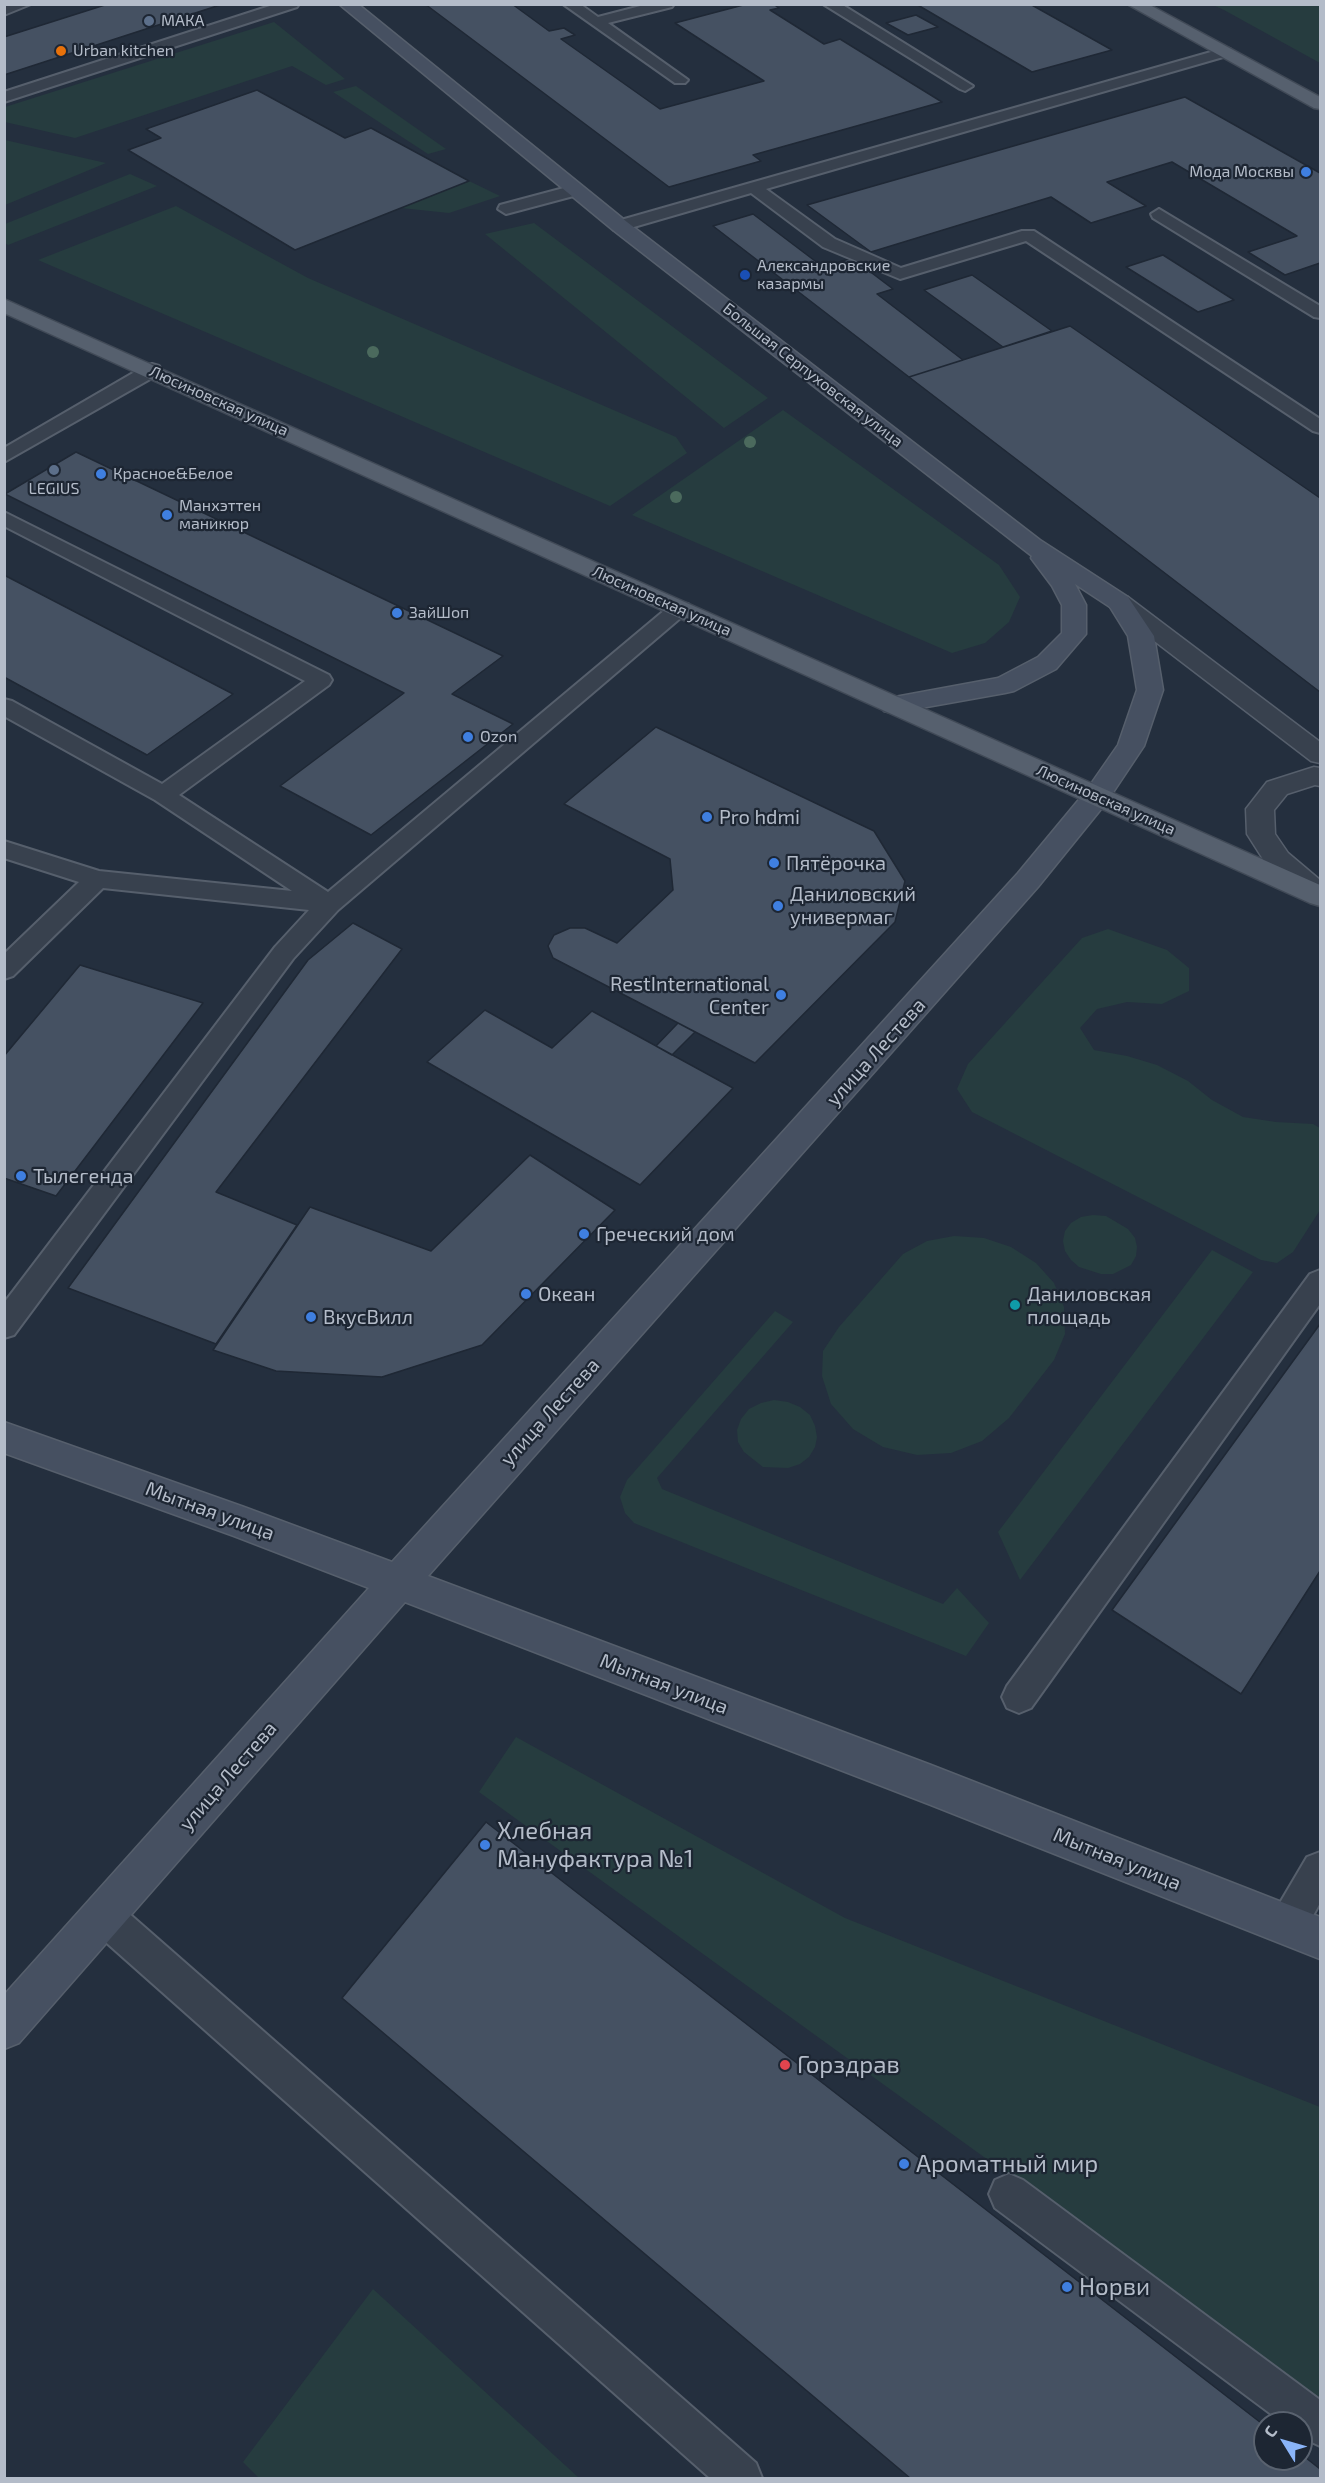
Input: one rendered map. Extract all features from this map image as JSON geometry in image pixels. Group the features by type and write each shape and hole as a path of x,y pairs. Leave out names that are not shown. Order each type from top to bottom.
{"main road":[{"path":"1135,4 1320,104"},
{"name":"Люсиновская улица","path":"4,305 1096,797 1320,895"}],"street":[{"name":"Большая Серпуховская улица","path":"346,4 620,226 1032,545 1119,602 1141,636 1150,690 1131,746 1096,797"},
{"path":"893,705 1005,685 1047,663 1074,634 1074,605 1063,584 1032,545"},
{"path":"1119,602 1320,755"},
{"name":"Люсиновская улица","path":"1320,777 1314,776 1277,788 1260,809 1261,834 1278,860 1320,895"},
{"name":"улица Лестева","path":"4,2028 501,1465 909,1016 1028,880 1096,797"},
{"name":"Мытная улица","path":"4,1437 244,1523 931,1785 1304,1932"}],"lane":[{"path":"4,11 24,4"},
{"path":"4,97 292,4"},
{"path":"570,4 680,80"},
{"path":"596,22 667,4"},
{"path":"831,4 965,86"},
{"path":"620,226 1225,52"},
{"path":"753,187 829,243 900,274 1028,235 1320,427"},
{"path":"506,209 575,190"},
{"path":"1159,214 1320,313"},
{"path":"4,456 152,370"},
{"path":"4,518 321,680 163,795"},
{"path":"4,1326 284,953 330,904 680,609"},
{"path":"4,706 163,795 330,904"},
{"path":"4,849 97,879 330,904"},
{"path":"4,970 97,879"},
{"path":"1019,1697 1320,1282"},
{"path":"1304,1932 1320,1870"},
{"path":"104,1916 741,2478"},
{"path":"1010,2193 1320,2425"}],"green space":[{"path":"1213,5 1320,5 1320,63 1224,10"},
{"path":"274,22 345,79 326,85 292,66 75,138 5,122 5,107"},
{"path":"356,86 446,149 428,154 333,92"},
{"path":"5,140 106,163 5,205"},
{"path":"130,174 157,186 8,245 5,243 5,224"},
{"path":"469,181 500,196 449,213 401,208"},
{"path":"176,206 308,278 676,437 687,453 610,506 38,260"},
{"path":"534,223 768,398 724,428 485,234"},
{"path":"783,410 999,565 1020,597 1009,622 985,643 952,653 632,515"},
{"path":"1108,929 1167,950 1189,968 1189,991 1162,1004 1127,1002 1097,1009 1080,1028 1094,1050 1127,1056 1157,1065 1188,1081 1212,1100 1243,1117 1313,1124 1320,1128 1320,1210 1293,1252 1277,1263 1261,1260 972,1112 957,1089 968,1064 1082,938"},
{"path":"1106,1216 1128,1229 1135,1238 1136,1256 1131,1265 1113,1274 1101,1274 1079,1267 1071,1260 1065,1251 1063,1241 1065,1231 1071,1223 1081,1217"},
{"path":"954,1236 984,1238 1011,1247 1036,1263 1054,1283 1064,1307 1065,1334 1054,1360 1009,1418 982,1441 951,1453 917,1455 883,1447 853,1429 831,1404 822,1376 823,1351 839,1327 903,1254 927,1241"},
{"path":"1212,1250 1253,1272 1020,1580 998,1532"},
{"path":"775,1311 793,1322 657,1478 662,1489 943,1604 957,1588 989,1623 966,1656 634,1523 625,1513 620,1497 627,1480"},
{"path":"774,1400 800,1407 810,1415 815,1426 817,1437 815,1447 809,1457 800,1464 788,1468 763,1467 744,1452 738,1442 737,1430 741,1419 749,1409"},
{"path":"516,1737 845,1918 1320,2107 1320,2400 479,1792"},
{"path":"373,2289 579,2478 259,2478 243,2462"}],"building":[{"path":"108,4 223,4 4,75 4,37"},
{"path":"425,4 512,4 549,31 564,28 575,35 561,39 660,109 764,81 675,23 747,4 773,4 779,8 770,10 824,44 840,39 942,102 753,155 761,161 669,187"},
{"path":"916,4 1030,4 1112,50 1032,72"},
{"path":"916,15 938,27 908,35 886,23"},
{"path":"257,90 345,138 371,128 469,181 295,250 128,150 161,138 146,129"},
{"path":"1185,97 1320,173 1320,263 1285,275 1248,252 1297,236 1172,162 1107,182 1146,206 1091,223 1051,197 871,252 807,205"},
{"path":"753,214 823,267 852,258 893,289 877,294 963,360 909,377 713,226"},
{"path":"1163,255 1234,300 1198,312 1126,267"},
{"path":"972,275 1052,331 1003,347 924,290"},
{"path":"1070,326 1320,498 1320,692 909,377"},
{"path":"76,452 503,656 452,694 513,724 371,835 280,786 404,693 5,494"},
{"path":"4,575 233,694 147,755 4,677"},
{"name":"Даниловский универмаг","path":"656,727 874,831 905,881 895,922 755,1063 553,958 548,946 554,935 570,928 585,928 617,943 673,890 670,859 564,804"},
{"path":"353,923 402,949 216,1192 297,1225 216,1344 68,1288 308,960"},
{"path":"80,965 203,1003 56,1196 4,1178 4,1056"},
{"path":"485,1010 552,1048 592,1011 733,1088 640,1185 427,1062"},
{"path":"678,1023 695,1032 672,1055 656,1046"},
{"path":"530,1155 615,1210 482,1345 382,1377 276,1371 213,1350 310,1207 431,1251"},
{"path":"1320,1324 1320,1571 1241,1694 1112,1610"},
{"path":"486,1822 1253,2417 1253,2471 1313,2471 1313,2463 1320,2469 1320,2478 910,2478 342,1998"}],"place":[{"name":"МАКА","path":"149,21"},
{"name":"Urban kitchen","path":"61,51"},
{"name":"Мода Москвы","path":"1306,172"},
{"name":"Александровские казармы","path":"745,275"},
{"name":"LEGIUS","path":"54,470"},
{"name":"Красное&Белое","path":"101,474"},
{"name":"Манхэттен маникюр","path":"167,515"},
{"name":"ЗайШоп","path":"397,613"},
{"name":"Ozon","path":"468,737"},
{"name":"Pro hdmi","path":"707,817"},
{"name":"Пятёрочка","path":"774,863"},
{"name":"Даниловский универмаг","path":"778,906"},
{"name":"RestInternational Center","path":"781,995"},
{"name":"Тылегенда","path":"21,1176"},
{"name":"Греческий дом","path":"584,1234"},
{"name":"Океан","path":"526,1294"},
{"name":"Даниловская площадь","path":"1015,1305"},
{"name":"ВкусВилл","path":"311,1317"},
{"name":"Хлебная Мануфактура №1","path":"485,1845"},
{"name":"Горздрав","path":"785,2065"},
{"name":"Ароматный мир","path":"904,2164"},
{"name":"Норви","path":"1067,2287"}]}
